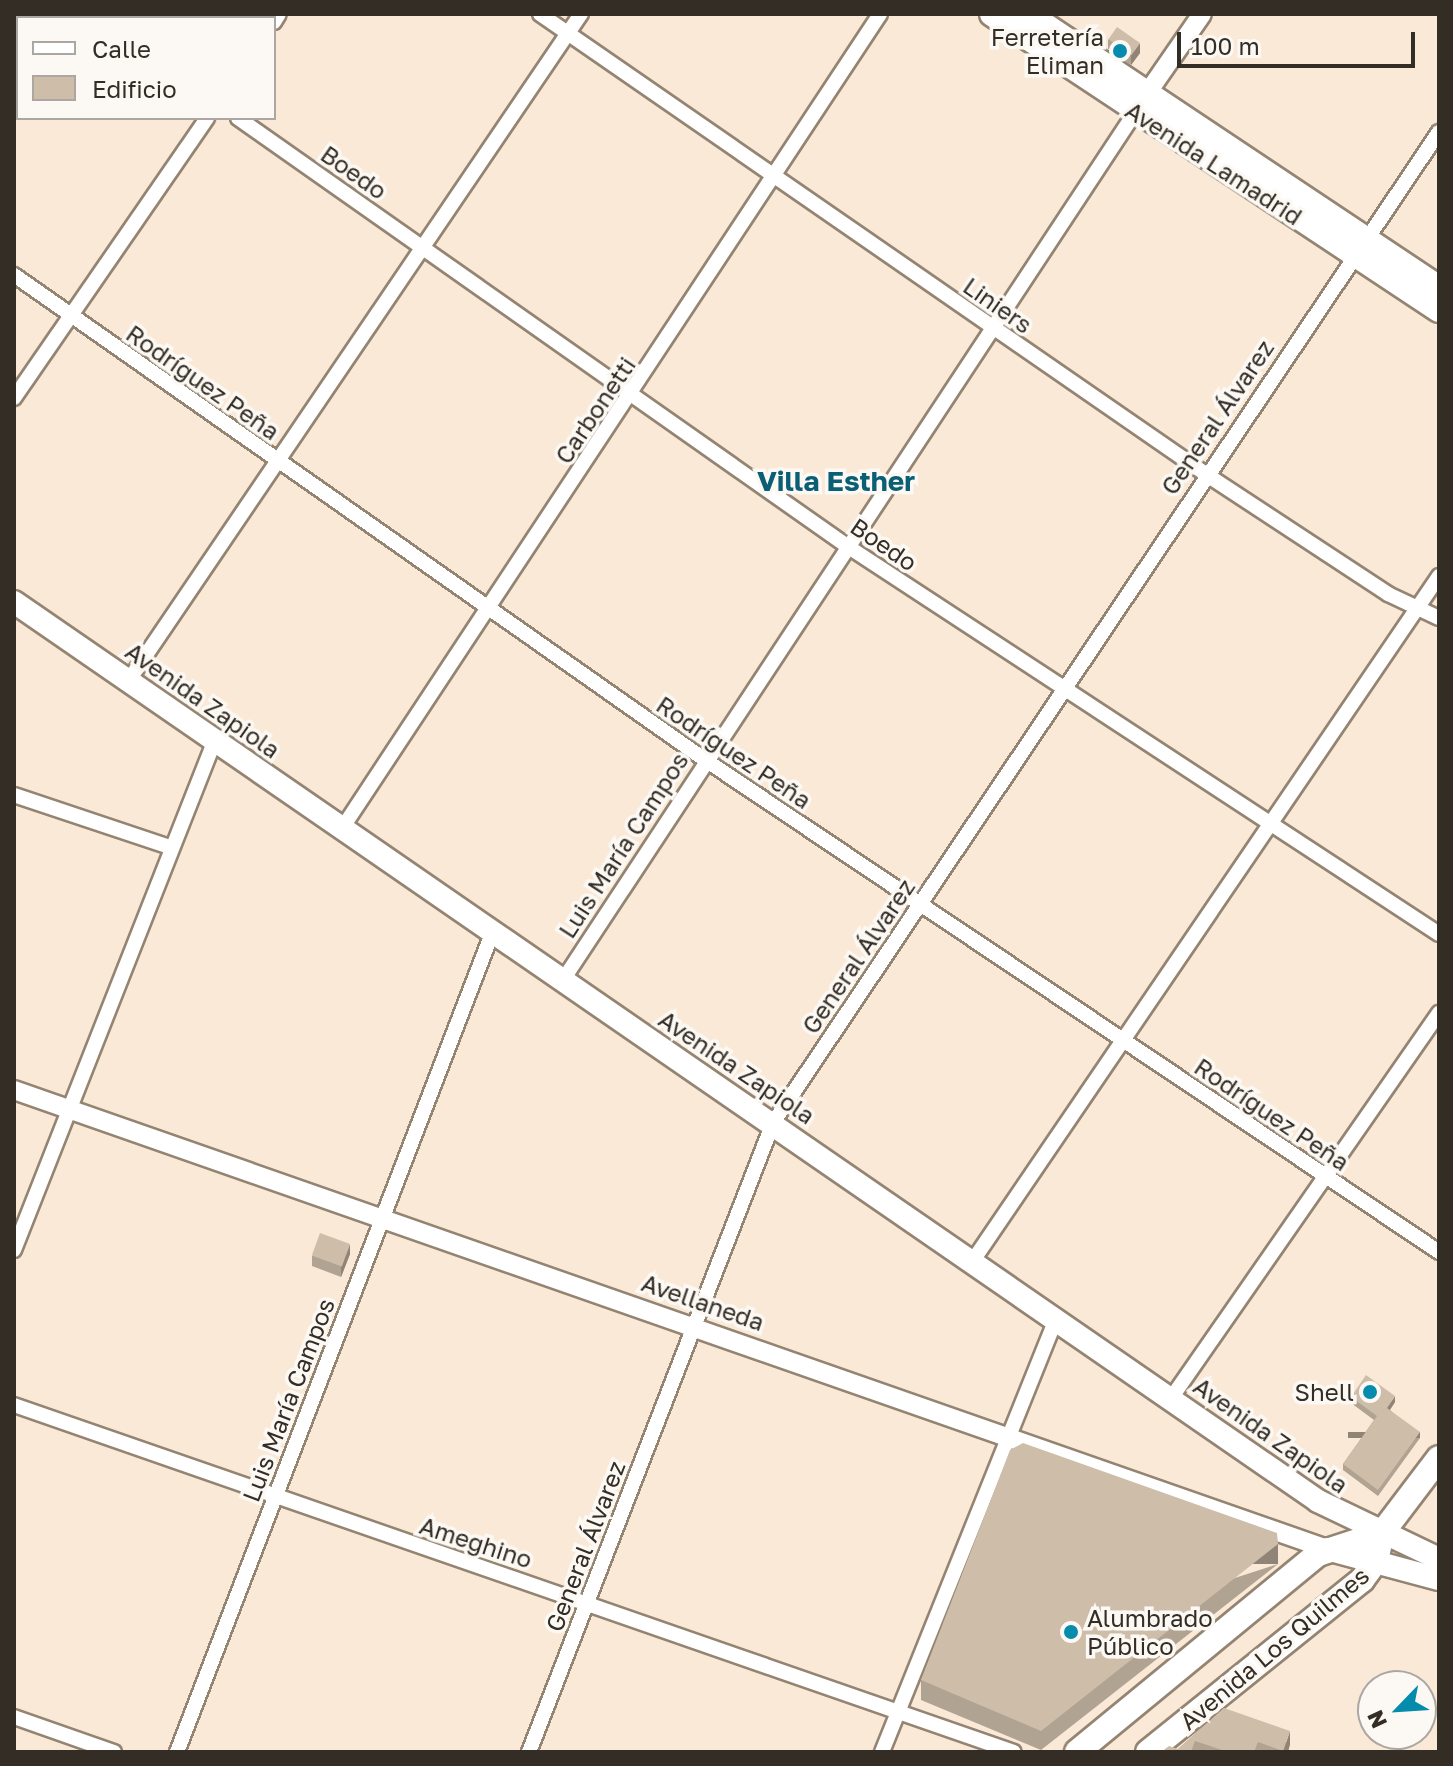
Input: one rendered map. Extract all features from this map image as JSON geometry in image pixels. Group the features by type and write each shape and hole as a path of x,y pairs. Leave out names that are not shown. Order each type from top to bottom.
{"main road":[{"name":"Avenida Lamadrid","path":"992,14 1141,104 1360,246 1439,288"},
{"name":"Avenida Lamadrid","path":"1028,14 1141,104"},
{"name":"Avenida Lamadrid","path":"1360,246 1439,310"},
{"name":"Avenida Zapiola","path":"14,602 1172,1397 1318,1501 1439,1559"},
{"name":"Avenida Los Quilmes","path":"1148,1752 1376,1561 1382,1533 1439,1458"},
{"name":"Avenida Los Quilmes","path":"1077,1752 1327,1549 1382,1533"},
{"name":"Avellaneda","path":"1327,1549 1376,1561"},
{"path":"1376,1561 1439,1579"}],"street":[{"name":"Liniers","path":"540,14 1204,473 1417,608 1439,618"},
{"path":"129,680 581,14"},
{"name":"Carbonetti","path":"343,827 631,398 880,14"},
{"path":"1141,104 1202,14"},
{"name":"Luis María Campos","path":"563,980 704,759 1141,104"},
{"path":"14,398 206,120"},
{"name":"Boedo","path":"241,120 424,247 631,398 847,546 1063,691 1439,934"},
{"name":"General Álvarez","path":"529,1752 773,1123 1063,691 1204,473 1439,132"},
{"name":"Rodríguez Peña","path":"14,275 704,759 1439,1252"},
{"path":"972,1262 1125,1042 1439,576"},
{"path":"14,1250 169,847 215,740"},
{"path":"14,795 169,847"},
{"name":"Luis María Campos","path":"177,1752 493,931"},
{"path":"1172,1397 1439,1013"},
{"name":"Avellaneda","path":"14,1090 1327,1549"},
{"path":"882,1752 1056,1319"},
{"name":"Ameghino","path":"14,1405 273,1498 899,1709 1014,1752"},
{"path":"14,1717 114,1752"}],"building":[{"path":"1117,27 1140,43 1131,55 1108,39"},
{"path":"320,1233 350,1244 342,1266 312,1256"},
{"path":"1366,1375 1395,1396 1387,1408 1420,1432 1378,1490 1343,1464 1377,1416 1351,1397"},
{"name":"Alumbrado Público","path":"1023,1443 1277,1533 1278,1544 1041,1731 921,1680 1010,1450"},
{"path":"1224,1708 1290,1731 1283,1751 1258,1742 1254,1752 1228,1752 1195,1741 1191,1752 1161,1752 1169,1746 1178,1749"}],"place":[{"name":"Ferretería Eliman","path":"1120,51"},
{"name":"Shell","path":"1370,1392"},
{"name":"Alumbrado Público","path":"1071,1632"}],"district":[{"name":"Villa Esther","path":"836,481"}]}
